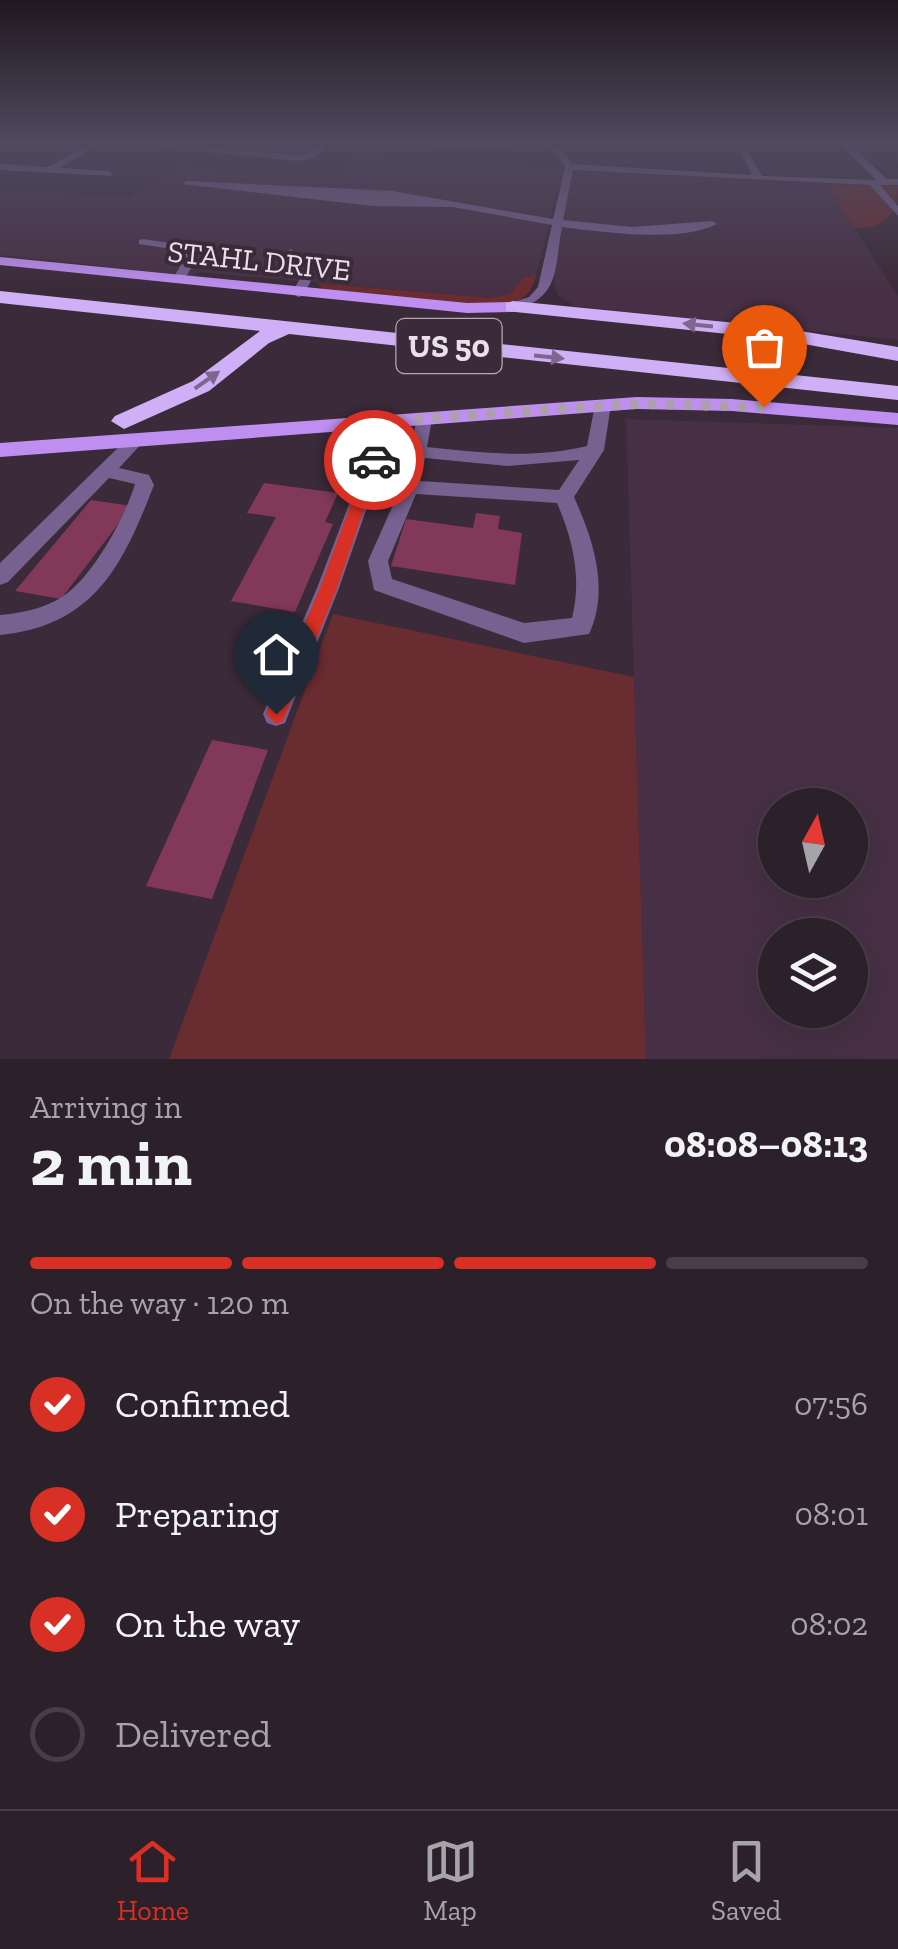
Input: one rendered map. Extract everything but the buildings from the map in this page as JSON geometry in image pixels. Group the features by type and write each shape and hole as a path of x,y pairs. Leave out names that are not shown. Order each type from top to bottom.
{"highway":[{"name":"US 50","path":"0,281 898,372"},
{"path":"544,288 570,307 590,314"},
{"name":"US 50","path":"0,297 898,393"},
{"path":"513,307 776,333 898,354"},
{"path":"130,431 200,386 261,338 283,329"}],"main road":[{"name":"STAHL DRIVE","path":"0,261 298,293 466,308 513,307"},
{"path":"0,450 130,431 171,438 603,405 732,405 898,420"}],"street":[{"path":"274,192 372,202 453,204"},
{"path":"367,192 453,204 528,221 675,232 712,224"},
{"path":"513,307 534,300 544,288 563,192"},
{"path":"885,192 898,214"},
{"path":"142,242 196,249 185,257 178,280"},
{"path":"291,252 309,274 298,293"},
{"path":"564,498 595,450 603,405"},
{"path":"424,418 410,487 378,561 382,584 524,633 581,627 590,597 584,540 564,498"},
{"path":"276,714 328,588 388,421"},
{"path":"0,576 104,471 130,431"},
{"path":"419,452 506,461 558,461 595,450"},
{"path":"0,624 27,621 79,598 135,510 145,485 142,478 104,471"},
{"path":"410,487 564,498"}],"shaded area":[{"path":"0,192 129,197 136,192 556,192 536,276 523,277 510,294 491,298 198,272 193,276 0,255"},
{"path":"568,192 832,192 898,296 898,340 574,306 558,295 554,285 561,213"},
{"path":"832,192 897,192 892,212 881,223 854,228"},
{"path":"536,276 522,298 478,306 326,292 317,283 491,298 510,294 523,277"},
{"path":"626,419 898,428 898,1059 646,1059"},
{"path":"333,614 634,677 646,1059 169,1059"}],"way so far":[{"path":"374,460 388,421 603,405 764,407"}],"route":[{"path":"276,714 328,588 374,460"}]}
